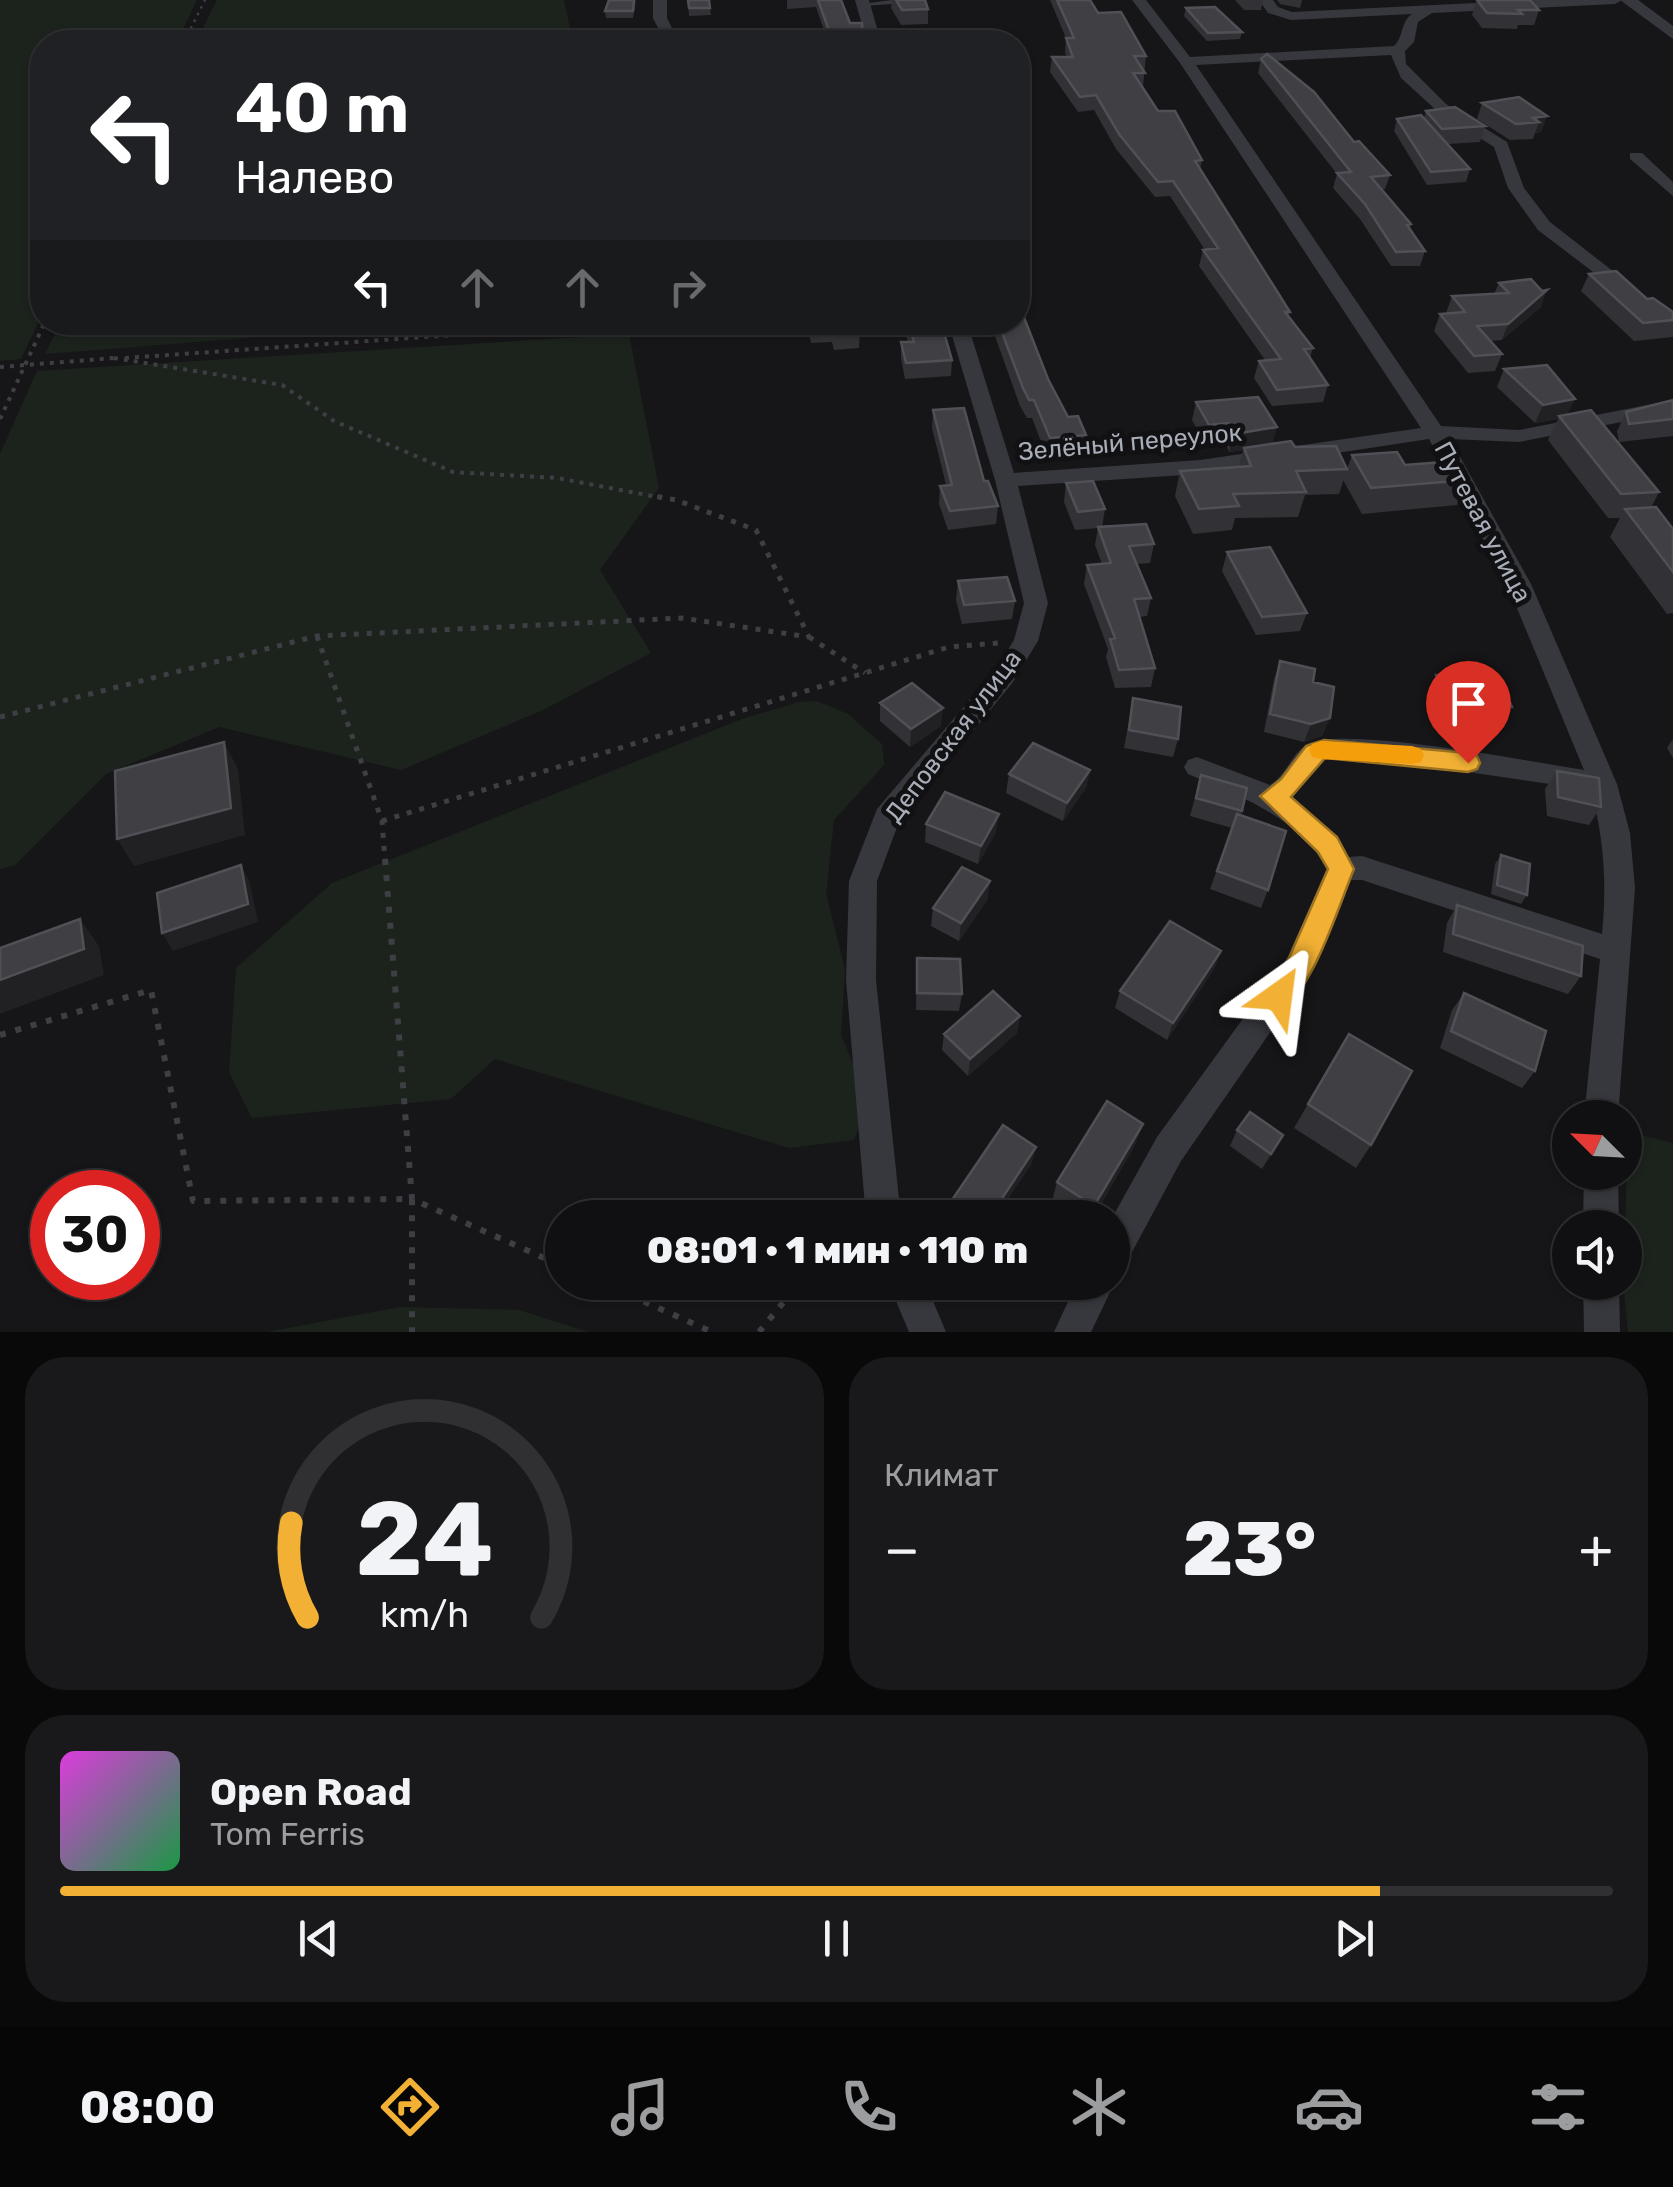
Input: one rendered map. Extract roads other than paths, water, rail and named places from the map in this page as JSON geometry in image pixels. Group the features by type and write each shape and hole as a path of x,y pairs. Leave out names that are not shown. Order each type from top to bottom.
{"street":[{"path":"660,0 660,18 666,30"},
{"name":"Путевая улица","path":"1139,0 1186,61 1434,432 1520,584 1603,784 1616,833 1620,869 1617,952 1603,1100"},
{"path":"1266,0 1273,10 1291,16 1616,0"},
{"path":"1628,0 1670,30"},
{"path":"863,2 871,30"},
{"path":"1186,61 1330,57 1398,50 1407,42 1412,20 1429,9"},
{"path":"1398,50 1399,64 1418,86 1441,107 1501,145 1516,188 1544,226 1673,327"},
{"path":"1636,156 1673,191"},
{"name":"Деповская улица","path":"882,1200 860,980 863,881 887,817 1004,676 1026,641 1036,603 1006,480 961,335"},
{"name":"Зелёный переулок","path":"1006,480 1200,466 1434,432 1518,436 1673,406"},
{"path":"1272,796 1290,786 1315,752 1332,748 1434,757 1603,784"},
{"path":"1197,767 1272,796 1328,844 1341,869"},
{"path":"1341,869 1362,868 1617,952"},
{"path":"1130,1219 1169,1149 1299,966 1341,869"},
{"path":"914,1300 928,1332"},
{"path":"1072,1332 1088,1300"},
{"path":"1602,1300 1602,1332"}],"lane":[{"path":"863,2 918,0"}]}
